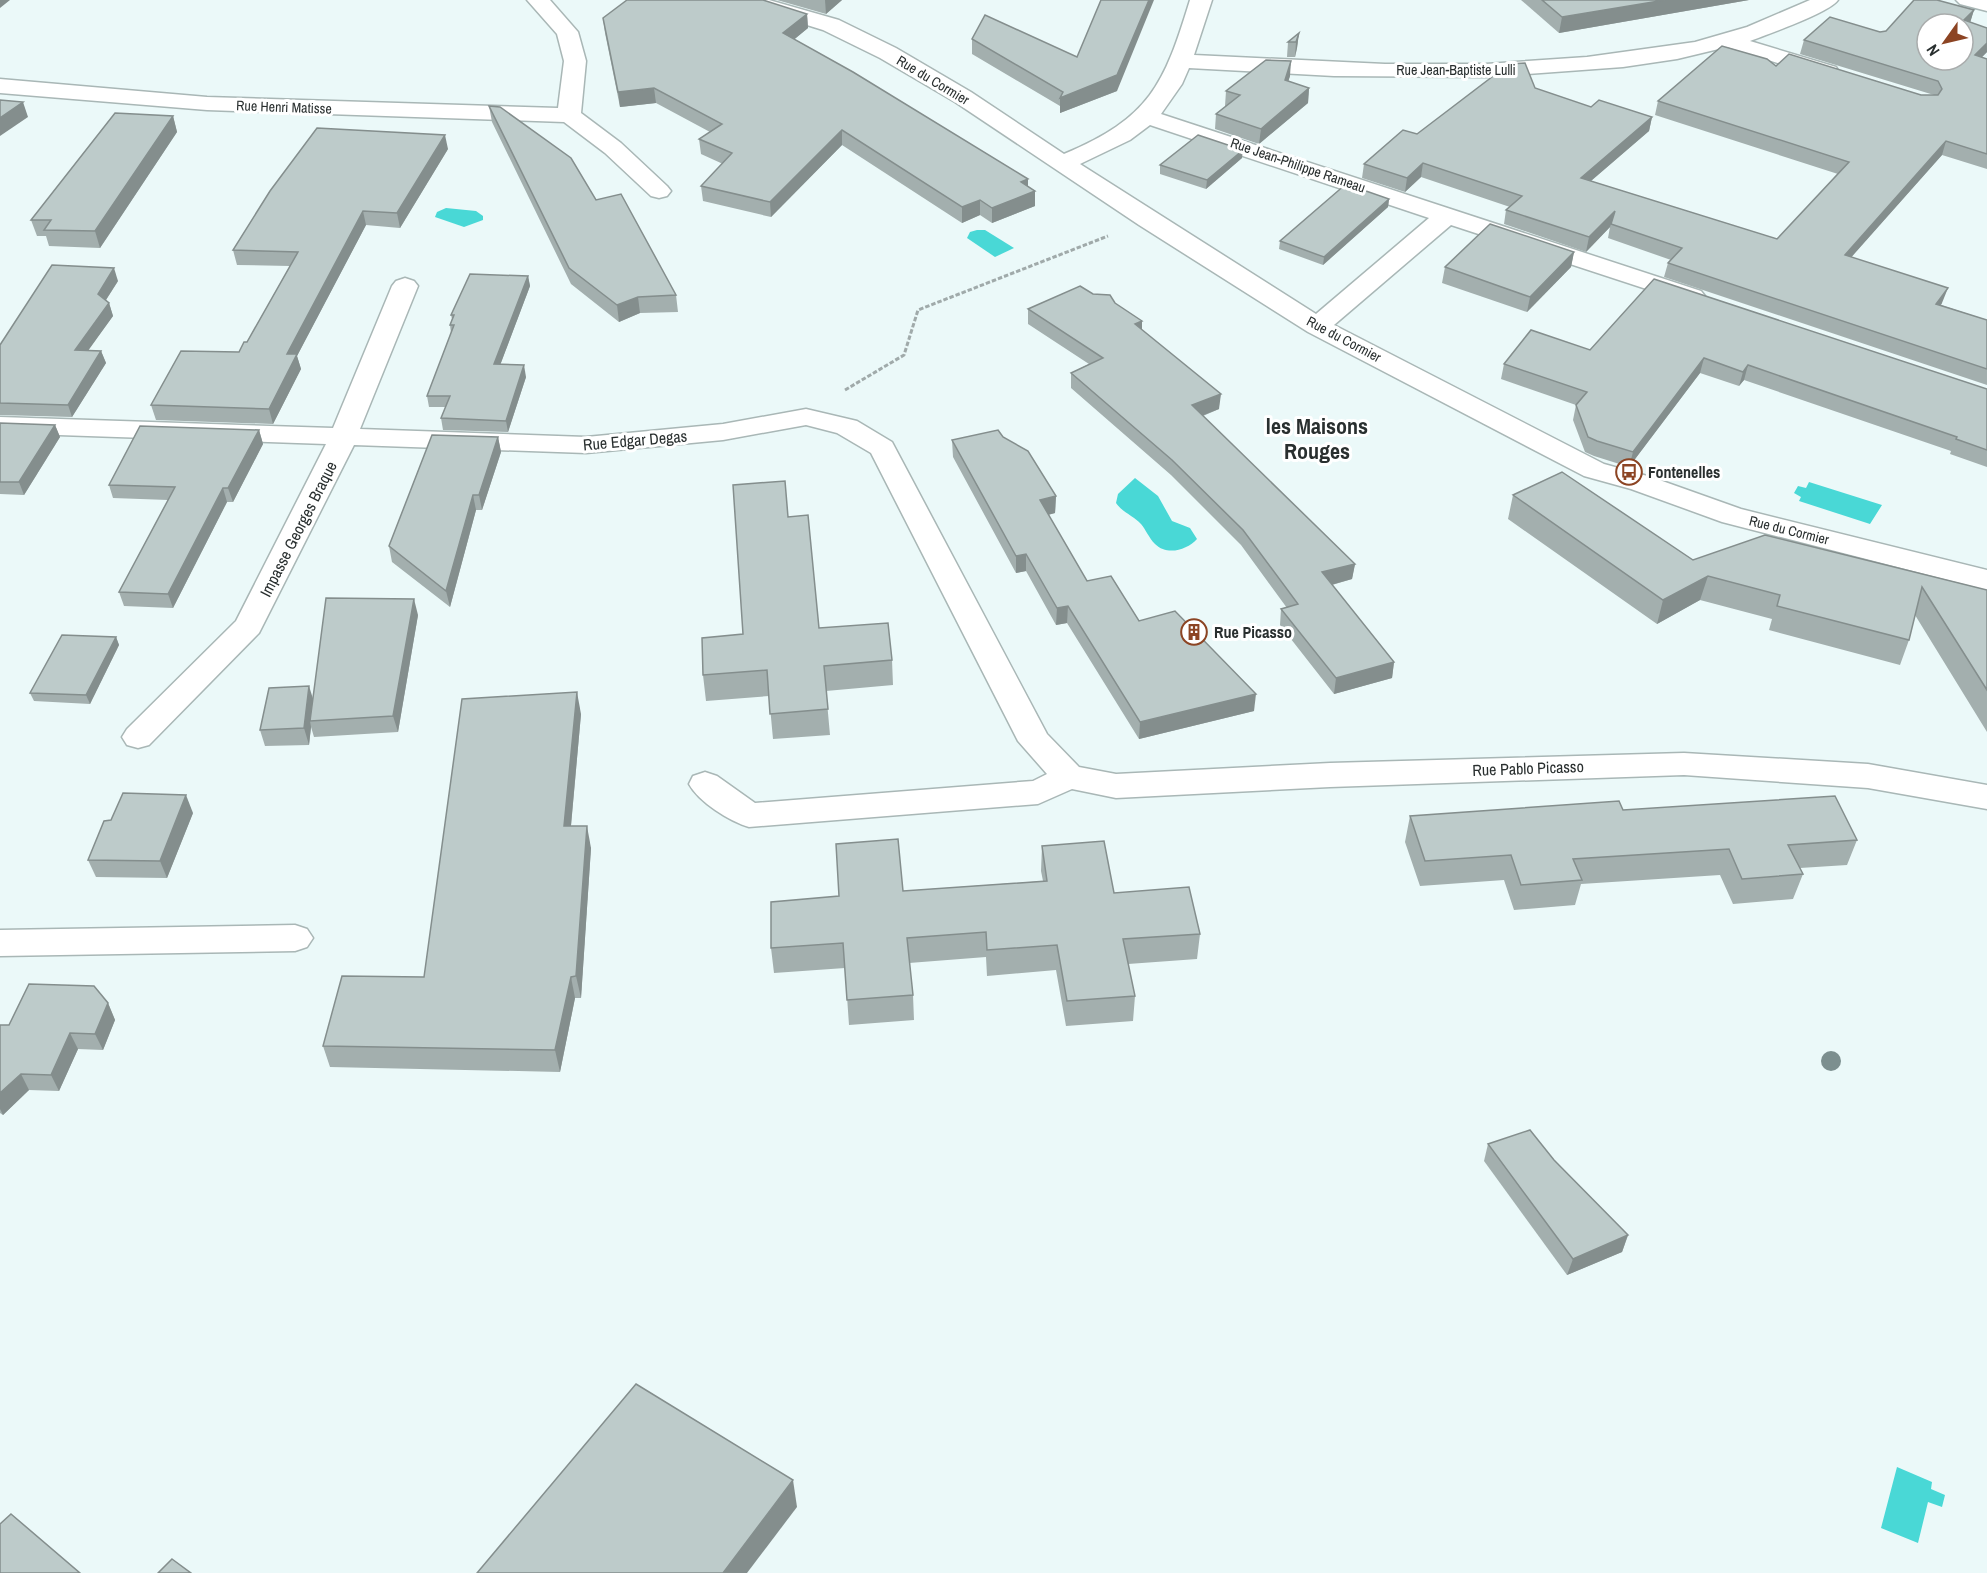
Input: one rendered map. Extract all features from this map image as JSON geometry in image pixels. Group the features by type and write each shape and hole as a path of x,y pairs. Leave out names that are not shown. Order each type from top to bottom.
{"street":[{"path":"538,0 567,32 575,61 569,115 613,148 658,191"},
{"name":"Rue du Cormier","path":"747,0 831,25 888,52 1317,326 1594,470 1641,483 1732,516 1987,580"},
{"path":"1063,163 1126,133 1148,117 1162,101 1183,61 1200,0"},
{"name":"Rue Jean-Baptiste Lulli","path":"1183,61 1434,72 1531,69 1638,59 1729,40 1778,23 1827,0"},
{"path":"1967,0 1987,5"},
{"path":"1729,40 1848,78"},
{"name":"Rue Henri Matisse","path":"0,86 97,98 229,105 569,115"},
{"name":"Rue Jean-Philippe Rameau","path":"1148,117 1717,304"},
{"path":"1317,326 1447,214"},
{"name":"Impasse Georges Braque","path":"138,737 248,626 336,455 405,286"},
{"name":"Rue Edgar Degas","path":"0,425 586,446 723,432 806,417 847,427 882,448 1034,741 1069,777"},
{"name":"Rue Pablo Picasso","path":"1069,777 1116,786 1330,775 1684,764 1868,776 1987,797"},
{"path":"705,784 749,815 1038,792 1069,777"},
{"path":"0,943 295,938"}],"path":[{"path":"806,417 831,396 857,385 904,355 918,310 1148,220"}],"water":[{"path":"446,208 476,211 483,216 483,220 464,227 435,217 437,212"},
{"path":"985,230 1014,248 995,257 967,238 970,232"},
{"path":"1135,478 1158,496 1172,521 1190,528 1197,539 1193,543 1182,549 1171,551 1160,548 1141,524 1116,503 1118,494"},
{"path":"1809,482 1882,505 1870,524 1799,501 1801,497 1794,493 1798,486 1806,488"},
{"path":"1897,1467 1932,1482 1931,1489 1945,1495 1942,1507 1928,1502 1918,1543 1881,1528"}],"building":[{"path":"627,0 763,0 807,14 783,33 853,72 1028,179 1021,182 1035,191 992,208 980,200 962,207 842,130 770,202 701,186 732,153 699,139 722,124 654,88 618,92 603,18"},
{"path":"1101,0 1149,0 1117,75 1060,98 1063,92 972,39 985,15 1077,57"},
{"path":"1542,0 1665,0 1562,17"},
{"path":"1914,0 1937,0 1974,10 1972,12 1915,12 1915,72 1975,72 1975,55 1987,59 1987,154 1946,141 1845,255 1948,288 1936,304 1987,320 1987,369 1668,263 1682,248 1611,224 1615,211 1589,237 1506,210 1522,196 1423,163 1407,178 1364,164 1403,130 1417,134 1509,64 1525,63 1535,88 1591,107 1599,100 1652,117 1581,178 1777,239 1849,162 1658,101 1722,46 1767,59 1776,66 1789,54 1921,95 1938,95 1942,89 1938,81 1804,40 1830,17 1880,32 1886,31"},
{"path":"1975,24 1987,28 1987,43 1975,55"},
{"path":"1299,33 1296,42 1288,42"},
{"path":"1266,60 1291,61 1285,80 1309,88 1261,129 1216,114 1240,95 1226,91"},
{"path":"0,100 23,102 0,118"},
{"path":"489,106 500,107 571,158 596,200 621,194 676,295 638,297 617,305 569,268"},
{"path":"115,113 173,116 95,231 44,230 51,220 31,220"},
{"path":"317,128 445,135 397,213 363,211 287,354 297,354 269,409 151,405 181,351 239,352 244,342 247,342 298,252 233,250 270,191"},
{"path":"1198,135 1243,150 1207,180 1160,165"},
{"path":"1346,184 1389,199 1324,257 1280,241"},
{"path":"1490,224 1574,252 1530,297 1445,267"},
{"path":"52,265 114,268 98,294 109,303 75,350 101,351 68,405 0,403 0,345"},
{"path":"470,274 528,276 494,364 524,365 506,421 441,418 450,396 427,396 454,325 450,325 454,315 451,315"},
{"path":"1654,279 1987,389 1987,450 1956,439 1957,437 1748,365 1743,372 1704,358 1633,452 1588,437 1576,405 1587,392 1504,364 1531,330 1590,350"},
{"path":"1080,286 1093,294 1110,295 1115,303 1142,321 1135,324 1221,394 1192,405 1355,564 1322,572 1394,662 1336,678 1281,609 1298,604 1243,530 1172,460 1071,373 1103,358 1028,309"},
{"path":"0,423 55,425 19,482 0,482"},
{"path":"140,426 259,430 228,488 223,488 168,594 119,592 175,487 109,485"},
{"path":"998,430 1003,437 1028,451 1056,496 1040,500 1087,581 1111,576 1139,621 1175,611 1256,694 1140,722 1068,606 1057,608 1026,554 1016,556 952,440"},
{"path":"432,435 498,437 479,495 473,495 446,591 389,546"},
{"path":"1562,472 1693,560 1765,535 1987,590 1987,690 1922,587 1909,640 1777,606 1780,595 1708,576 1663,600 1513,495"},
{"path":"785,481 788,517 808,515 819,628 888,623 892,660 824,666 828,709 770,714 767,670 703,675 702,638 743,634 733,485"},
{"path":"326,598 414,599 393,716 310,721"},
{"path":"62,635 116,637 86,695 30,693"},
{"path":"309,686 304,728 260,730 269,688"},
{"path":"577,692 564,826 587,826 576,976 571,977 555,1050 323,1046 342,976 424,977 462,699"},
{"path":"123,793 186,795 160,861 88,860 104,821 111,820"},
{"path":"1835,796 1857,840 1788,845 1803,874 1742,879 1729,849 1573,859 1582,880 1521,885 1511,855 1425,861 1410,816 1619,801 1623,810"},
{"path":"898,839 903,891 1047,881 1042,846 1104,841 1114,893 1189,887 1200,934 1123,939 1135,996 1067,1001 1057,945 987,950 986,932 907,938 913,995 847,1000 843,943 771,948 771,902 839,896 836,844"},
{"path":"29,984 94,986 108,1003 95,1034 70,1033 51,1075 21,1074 0,1093 0,1025 9,1025"},
{"path":"1530,1130 1554,1160 1628,1235 1573,1259 1488,1144"},
{"path":"636,1384 793,1480 723,1573 477,1573"},
{"path":"11,1514 80,1573 0,1573 0,1524"},
{"path":"172,1559 191,1573 158,1573"}],"place":[{"name":"Fontenelles","path":"1629,472"},
{"name":"Rue Picasso","path":"1194,632"}],"district":[{"name":"les Maisons Rouges","path":"1317,438"}]}
